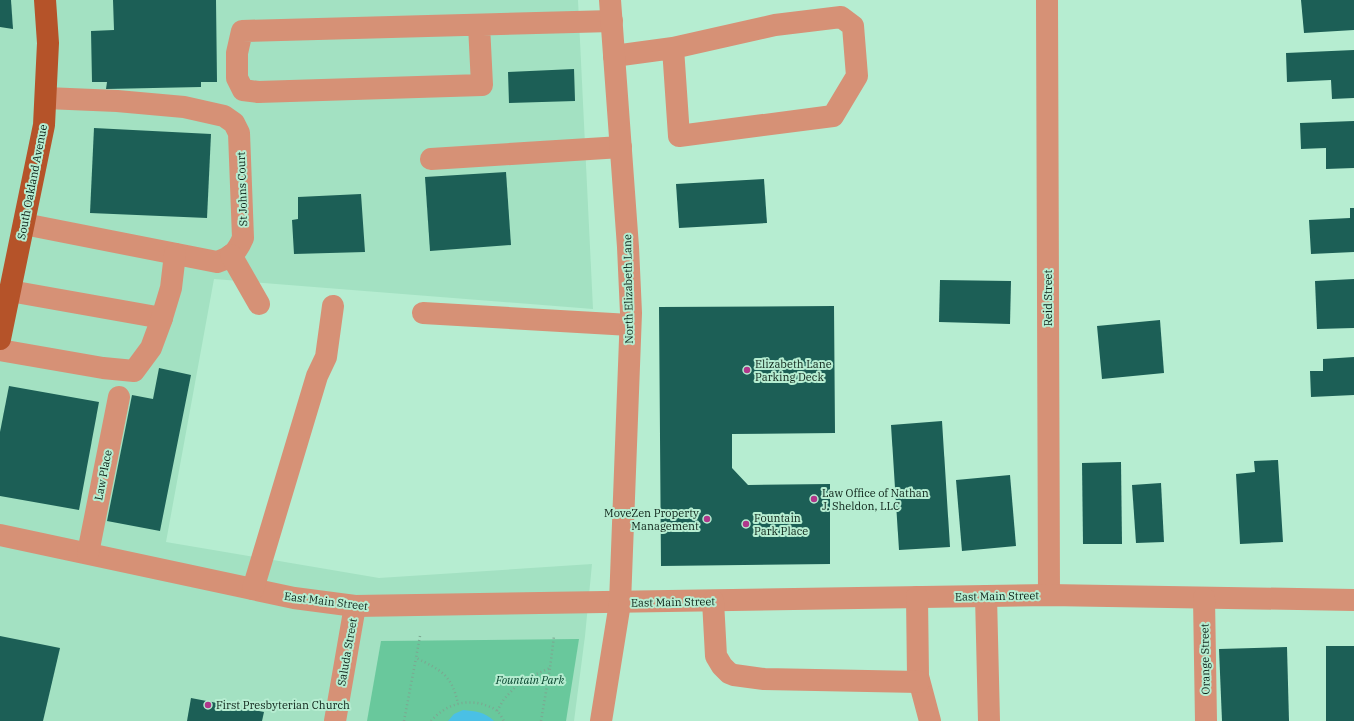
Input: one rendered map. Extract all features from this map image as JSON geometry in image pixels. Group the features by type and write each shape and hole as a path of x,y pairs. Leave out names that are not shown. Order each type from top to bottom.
{"main road":[{"name":"South Oakland Avenue","path":"0,338 44,125 48,43 45,0"}],"street":[{"name":"Reid Street","path":"1047,0 1049,595"},
{"path":"243,90 237,78 237,53 242,31 479,24 611,10"},
{"name":"North Elizabeth Lane","path":"601,721 620,602 630,325 628,254 611,10"},
{"path":"614,56 673,48 774,25 841,17 853,26 857,76 833,116 679,136 673,48"},
{"path":"243,90 258,92 482,85 479,24"},
{"path":"46,98 117,101 184,107 227,118 243,90"},
{"name":"St Johns Court","path":"227,118 234,123 239,133 244,238 238,250 232,255"},
{"path":"431,159 621,147"},
{"path":"24,224 217,262 232,255 259,304"},
{"path":"0,350 103,368 134,371 151,348 162,318 171,288 176,254"},
{"path":"10,292 162,318"},
{"path":"253,589 317,376 326,357 333,306"},
{"path":"423,313 630,325"},
{"name":"Law Place","path":"88,553 119,397"},
{"name":"East Main Street","path":"0,535 294,598 355,606 1049,595 1354,600"},
{"path":"986,596 989,721"},
{"path":"917,598 918,676 930,721"},
{"name":"Orange Street","path":"1204,598 1206,721"},
{"path":"713,601 716,656 722,666 729,673 734,675 764,679 919,682"},
{"name":"Saluda Street","path":"335,721 355,606"}],"path":[{"path":"404,721 420,636"},
{"path":"541,721 554,636"},
{"path":"416,658 435,667 450,680 456,692 458,704"},
{"path":"497,710 504,699 521,681 550,668"},
{"path":"431,721 435,716 448,707 463,702 478,703 489,706 497,710 504,721"}],"shaded area":[{"path":"0,0 578,0 593,309 214,279 166,542 379,578 592,564 585,636 574,721 0,721"}],"green space":[{"name":"Fountain Park","path":"579,639 566,721 367,721 381,641"}],"water":[{"path":"463,710 483,714 494,721 448,721 454,714"}],"building":[{"path":"0,0 11,0 13,29 0,27"},
{"path":"113,0 216,0 217,82 201,82 201,87 106,89 107,82 92,82 91,31 114,30"},
{"path":"1301,0 1354,0 1354,30 1304,33"},
{"path":"1354,50 1354,98 1332,99 1331,80 1287,82 1286,53"},
{"path":"574,69 575,101 509,103 508,72"},
{"path":"1354,121 1354,168 1326,169 1326,148 1301,149 1300,123"},
{"path":"94,128 211,134 207,218 90,213"},
{"path":"506,172 511,245 430,251 425,177"},
{"path":"764,179 767,223 679,228 676,184"},
{"path":"361,194 365,252 294,254 292,220 298,219 298,197"},
{"path":"1350,208 1354,208 1354,252 1311,254 1309,220 1350,218"},
{"path":"1354,279 1354,328 1317,329 1315,281"},
{"path":"940,280 1011,281 1010,324 939,322"},
{"path":"834,306 835,433 732,434 732,468 748,485 830,484 830,564 661,566 659,307"},
{"path":"1160,320 1164,373 1102,379 1097,326"},
{"path":"1354,357 1354,395 1311,397 1310,371 1323,371 1323,359"},
{"path":"159,368 191,375 160,531 107,521 132,395 153,399"},
{"path":"9,386 99,402 79,510 0,496 0,432"},
{"path":"942,421 950,547 899,550 891,425"},
{"path":"1278,460 1283,542 1240,544 1236,474 1255,472 1254,461"},
{"path":"1121,462 1122,544 1083,544 1082,463"},
{"path":"1010,475 1016,546 962,551 956,480"},
{"path":"1161,483 1164,542 1136,543 1132,485"},
{"path":"0,636 60,648 43,721 0,721"},
{"path":"1326,646 1354,646 1354,721 1326,721"},
{"path":"1287,647 1289,721 1222,721 1219,649"},
{"name":"First Presbyterian Church","path":"191,698 264,712 262,721 187,721"}],"place":[{"name":"Elizabeth Lane Parking Deck","path":"747,370"},
{"name":"Law Office of Nathan J. Sheldon, LLC","path":"814,499"},
{"name":"MoveZen Property Management","path":"707,519"},
{"name":"Fountain Park Place","path":"746,524"},
{"name":"First Presbyterian Church","path":"208,705"}]}
